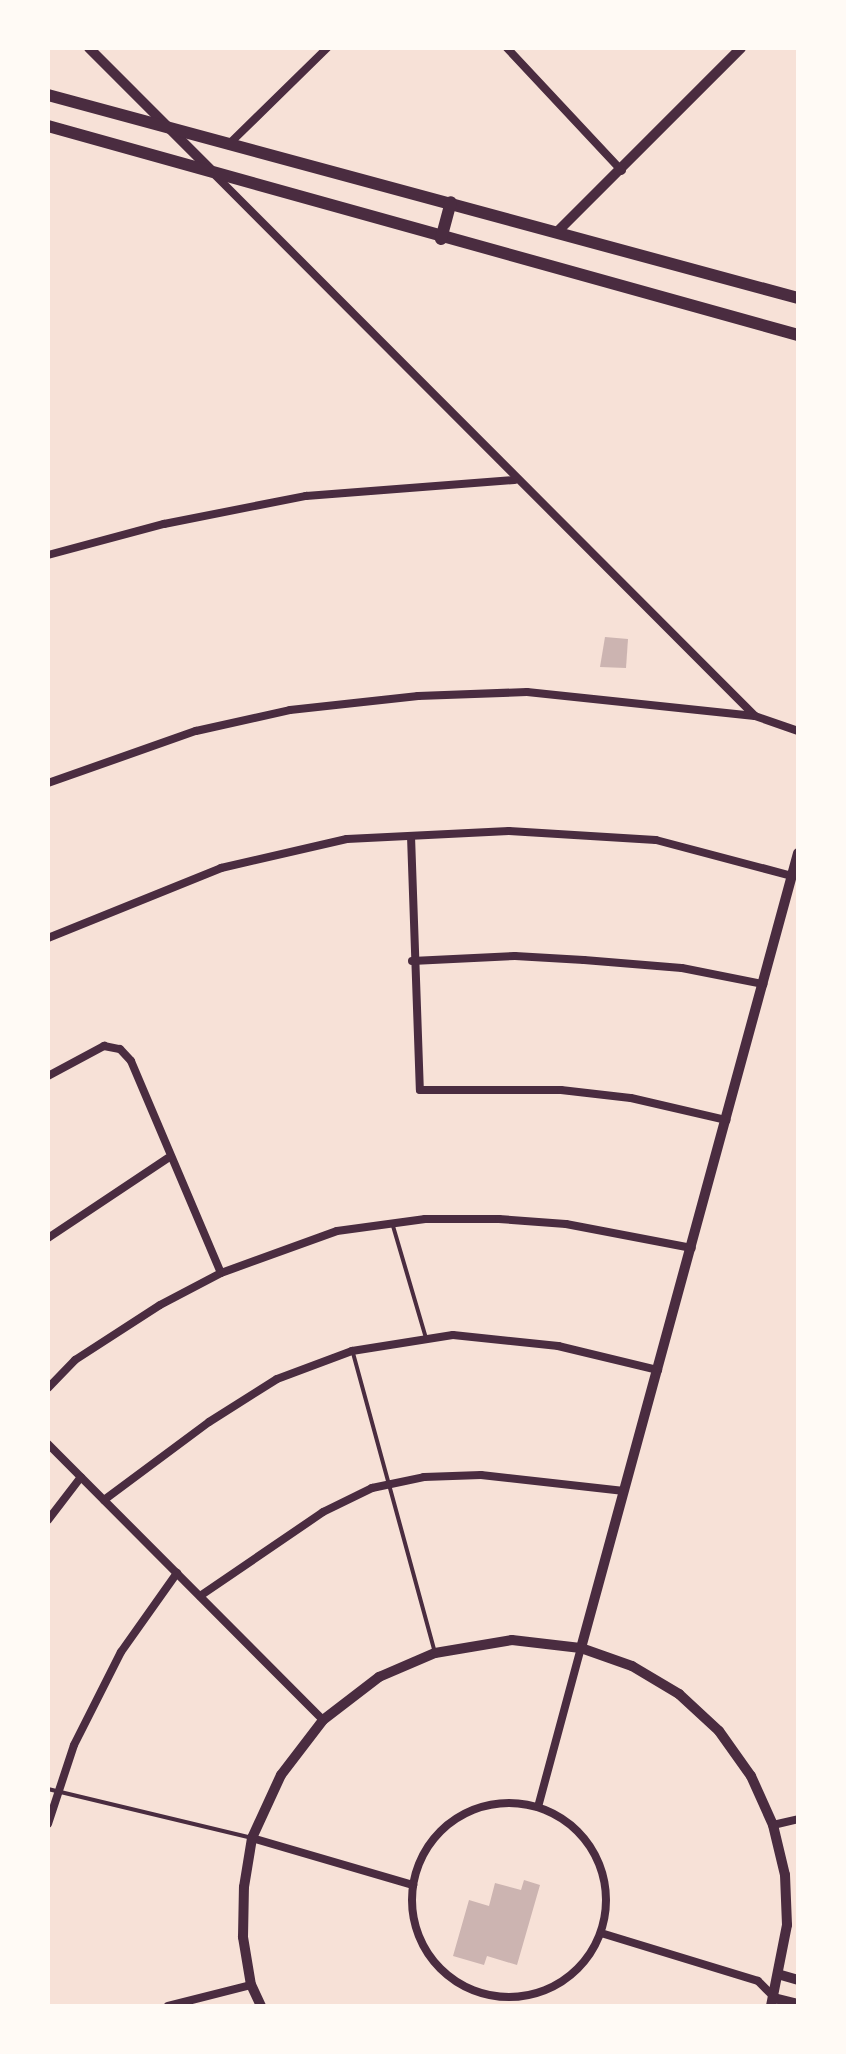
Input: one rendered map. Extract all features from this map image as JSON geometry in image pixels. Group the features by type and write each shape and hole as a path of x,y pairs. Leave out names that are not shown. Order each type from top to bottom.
{"main road":[{"path":"48,95 798,298"},
{"path":"48,126 210,169 441,239 798,335"},
{"path":"441,239 451,202"}],"street":[{"path":"89,48 514,480 755,716"},
{"path":"228,145 327,48"},
{"path":"507,48 622,171"},
{"path":"558,231 622,171 741,48"},
{"path":"48,555 164,524 306,496 514,480"},
{"path":"48,783 196,731 290,710 418,696 527,692 755,716 798,731"},
{"path":"48,938 221,868 347,839 509,831 656,840 792,876"},
{"path":"411,836 412,961 420,1090 561,1090 631,1098 726,1120"},
{"path":"538,1807 798,853"},
{"path":"412,961 515,956 584,960 682,968 763,984"},
{"path":"48,1076 104,1046 120,1049 131,1061 168,1158 221,1273"},
{"path":"48,1238 168,1158"},
{"path":"48,1388 75,1360 221,1273 337,1231 440,1219 553,1223 692,1248"},
{"path":"104,1500 277,1379 352,1351 453,1335 558,1346 658,1370"},
{"path":"48,1444 323,1720"},
{"path":"200,1596 323,1512 389,1484 424,1477 481,1475 624,1491"},
{"path":"48,1520 81,1477"},
{"path":"48,1824 52,1790 121,1652 177,1573"},
{"path":"261,2006 251,1985 243,1937 252,1838 281,1775 323,1720 379,1677 435,1653 512,1640 581,1648 632,1666 679,1694 719,1731 751,1776 773,1825 785,1875 787,1925 781,1975 772,2002"},
{"path":"505,1802 538,1807 566,1821 595,1857 606,1902 601,1933 587,1958 543,1992 515,1997 487,1995 460,1985 438,1966 421,1942 413,1914 413,1885 424,1853 445,1827 463,1815 505,1802"},
{"path":"773,1825 798,1819"},
{"path":"252,1838 413,1885"},
{"path":"601,1933 758,1981 781,1975 798,1980"},
{"path":"758,1981 772,2002"},
{"path":"168,2006 251,1985"},
{"path":"484,2006 487,1995"},
{"path":"772,2002 798,2004"}],"lane":[{"path":"392,1223 426,1338"},
{"path":"352,1351 435,1653"},
{"path":"52,1790 252,1838"}],"building":[{"path":"605,637 628,639 626,668 600,667"},
{"path":"524,1880 540,1885 517,1965 487,1956 484,1965 453,1956 469,1900 489,1906 495,1883 521,1890"}]}
